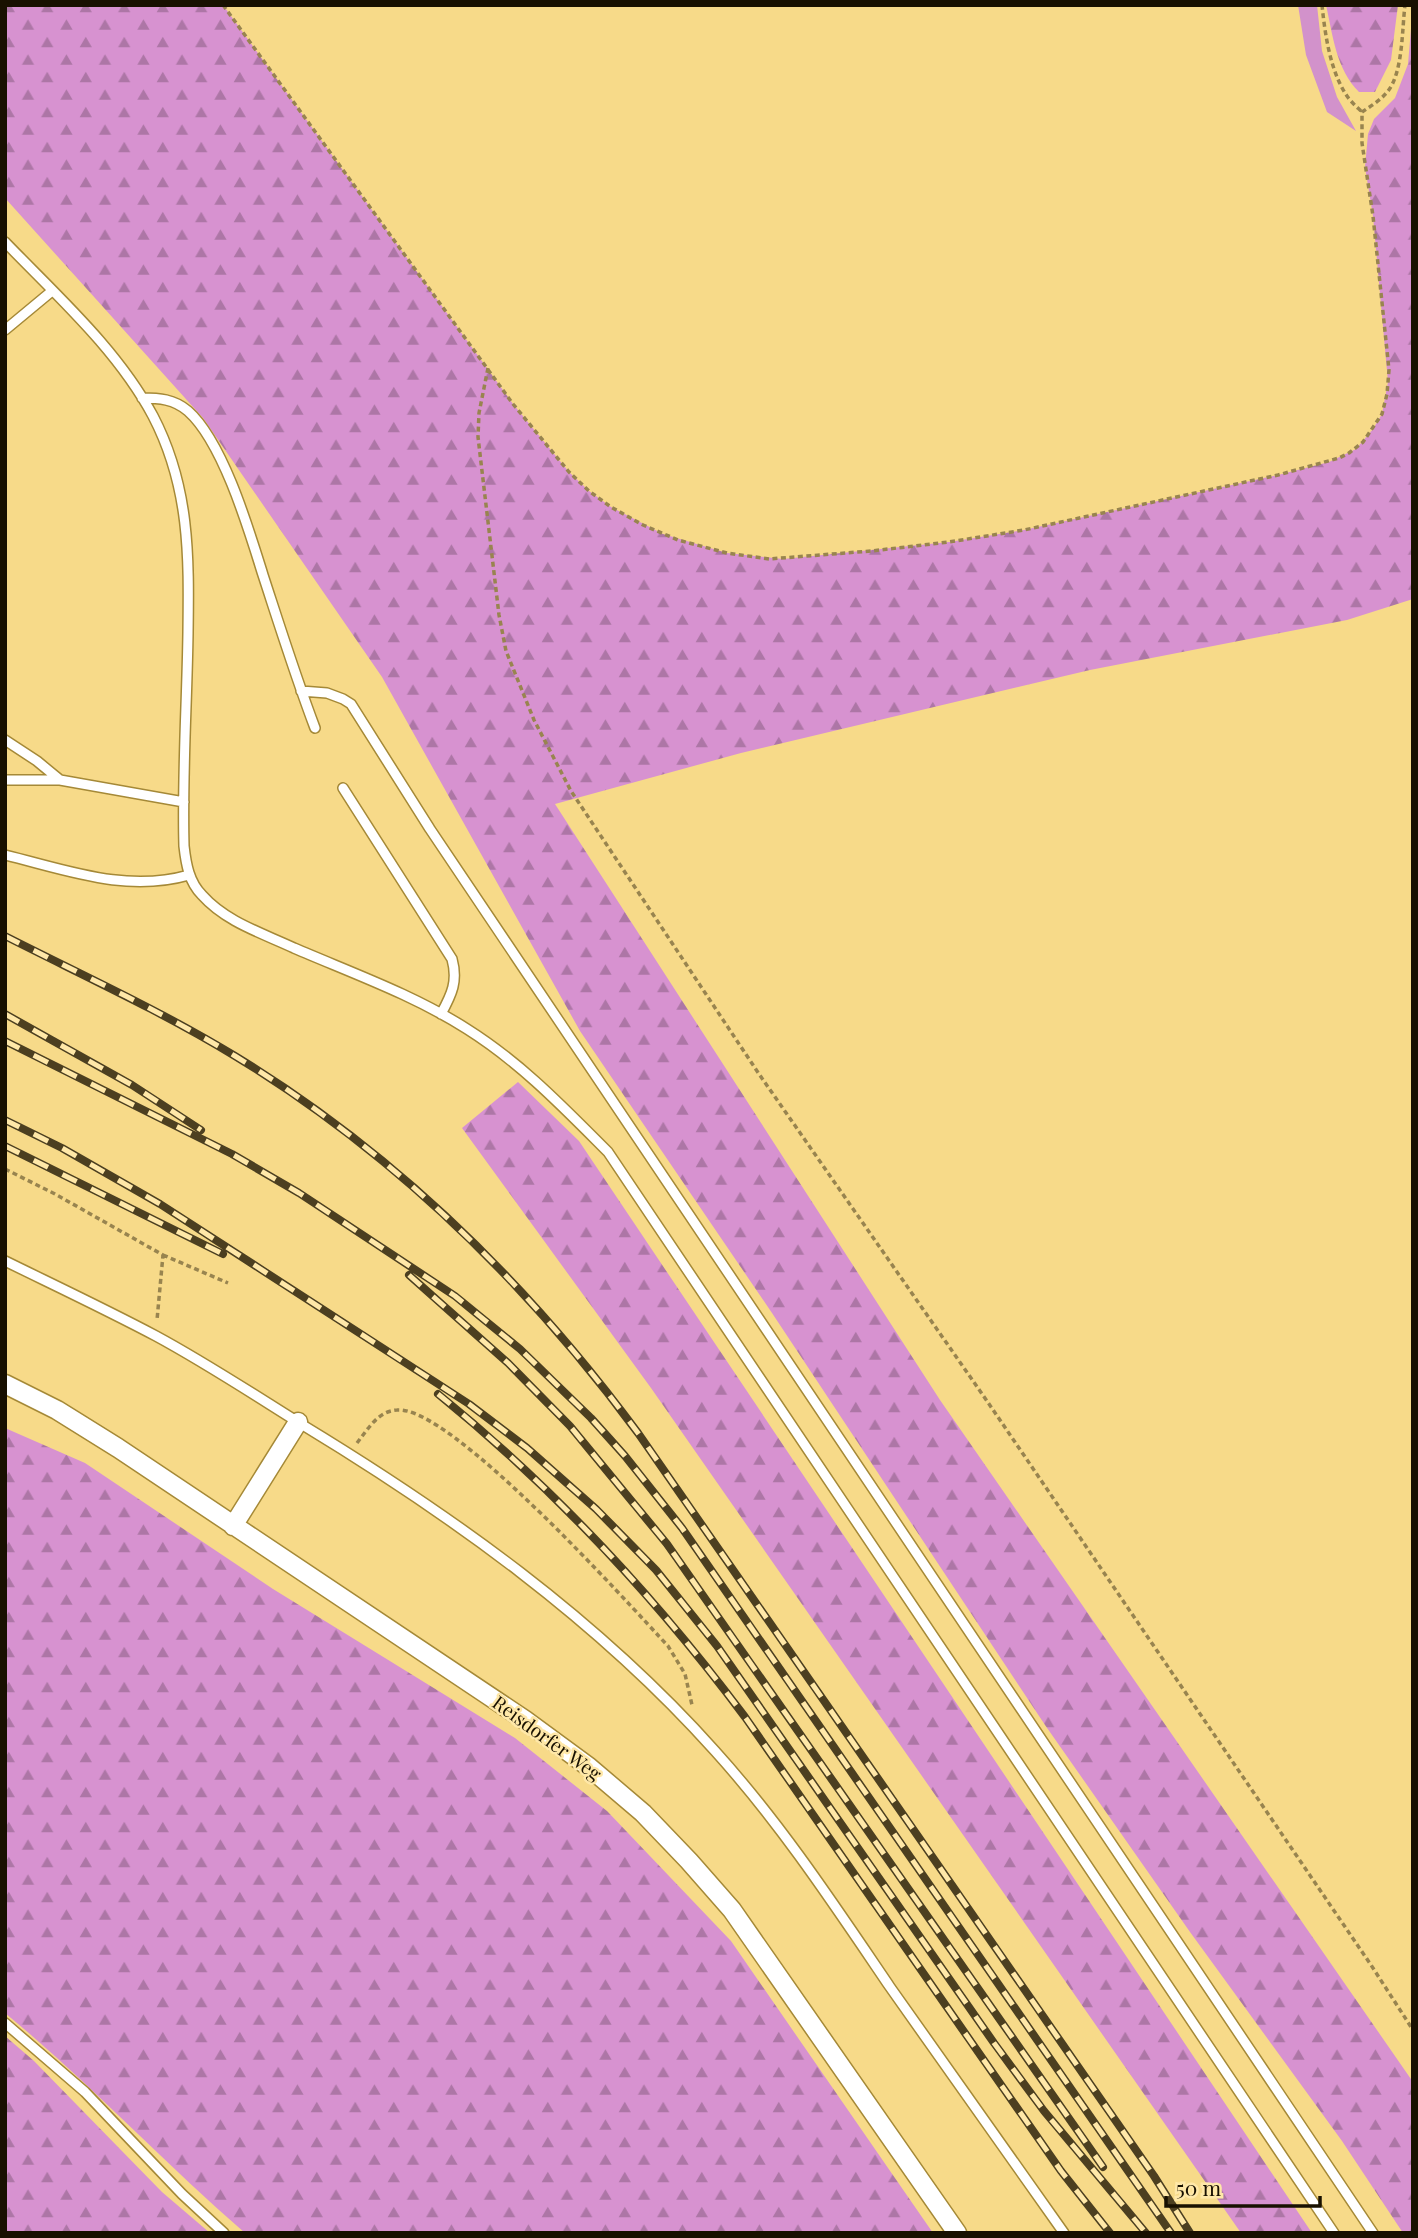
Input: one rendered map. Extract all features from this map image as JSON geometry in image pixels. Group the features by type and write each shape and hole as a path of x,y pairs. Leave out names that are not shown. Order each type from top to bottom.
{"street":[{"name":"Reisdorfer Weg","path":"5,1384 40,1400 76,1422 233,1525 553,1740 602,1777 674,1844 732,1910 957,2233"},
{"path":"233,1525 298,1422"}],"lane":[{"path":"5,242 115,359 153,416 173,462 185,510 189,574 184,846 189,875 199,893 228,917 251,929 441,1014 477,1035 543,1086 608,1152 1334,2233"},
{"path":"5,330 52,291"},
{"path":"142,398 169,400 181,406 193,416 212,444 242,510 315,728"},
{"path":"301,691 335,695 351,704 357,712 437,841 1373,2233"},
{"path":"5,740 61,780"},
{"path":"5,780 61,780 184,802"},
{"path":"343,788 453,959 455,987 441,1014"},
{"path":"5,855 130,883 157,882 189,875"},
{"path":"5,1261 156,1336 349,1452 489,1549 623,1657 696,1730 798,1854 1065,2233"},
{"path":"5,2023 102,2108 182,2194 224,2233"}],"path":[{"path":"223,5 527,422 569,472 611,507 670,537 727,554 783,559 986,537 1200,494 1329,462 1356,449 1382,414 1389,370 1373,216 1362,144 1362,112 1347,97 1338,77 1330,51 1322,5"},
{"path":"1362,112 1387,92 1394,79 1405,5"},
{"path":"488,368 479,413 478,437 501,628 510,663 534,720 571,791 759,1074 1011,1436 1413,2030"},
{"path":"5,1169 163,1255 228,1283"},
{"path":"156,1336 163,1255"},
{"path":"349,1452 377,1418 395,1410 418,1414 453,1436 530,1503 668,1646 685,1674 696,1730"}],"shaded area":[{"path":"1298,5 1317,5 1322,51 1337,97 1356,131 1327,112 1306,55"}],"green space":[{"path":"5,5 223,5 513,404 569,472 611,507 663,534 727,553 783,559 949,542 1024,530 1278,475 1329,462 1356,449 1382,414 1388,382 1373,216 1365,167 1368,134 1374,119 1395,98 1408,64 1413,5 1413,599 1347,620 1090,670 741,753 555,804 940,1400 1413,2082 1413,2233 1403,2233 1342,2141 1190,1932 1045,1725 772,1313 580,1031 382,677 203,418 5,198"},
{"path":"1326,5 1398,5 1391,60 1375,92 1359,92 1345,73 1336,52"},
{"path":"518,1082 579,1141 1312,2233 1241,2233 651,1388 462,1128"},
{"path":"5,1428 85,1463 273,1589 515,1738 607,1811 731,1941 933,2233 245,2233 66,2066 5,2013"},
{"path":"5,2036 34,2061 162,2192 210,2233 5,2233"}],"railway":[{"path":"5,936 179,1024 293,1094 350,1135 455,1225 551,1325 638,1433 1154,2176 1190,2233"},
{"path":"5,1014 132,1085 201,1130"},
{"path":"5,1041 232,1154 299,1193 455,1296 520,1349 591,1418 682,1528 1171,2233"},
{"path":"5,1120 62,1148 160,1204 469,1404 527,1448 596,1509 656,1570 717,1646 994,2043 1044,2111 1146,2233"},
{"path":"5,1146 223,1254"},
{"path":"409,1275 508,1363 570,1426 667,1544 1103,2167"},
{"path":"438,1394 563,1506 639,1587 711,1673 745,1717 1061,2171 1110,2233"}]}
